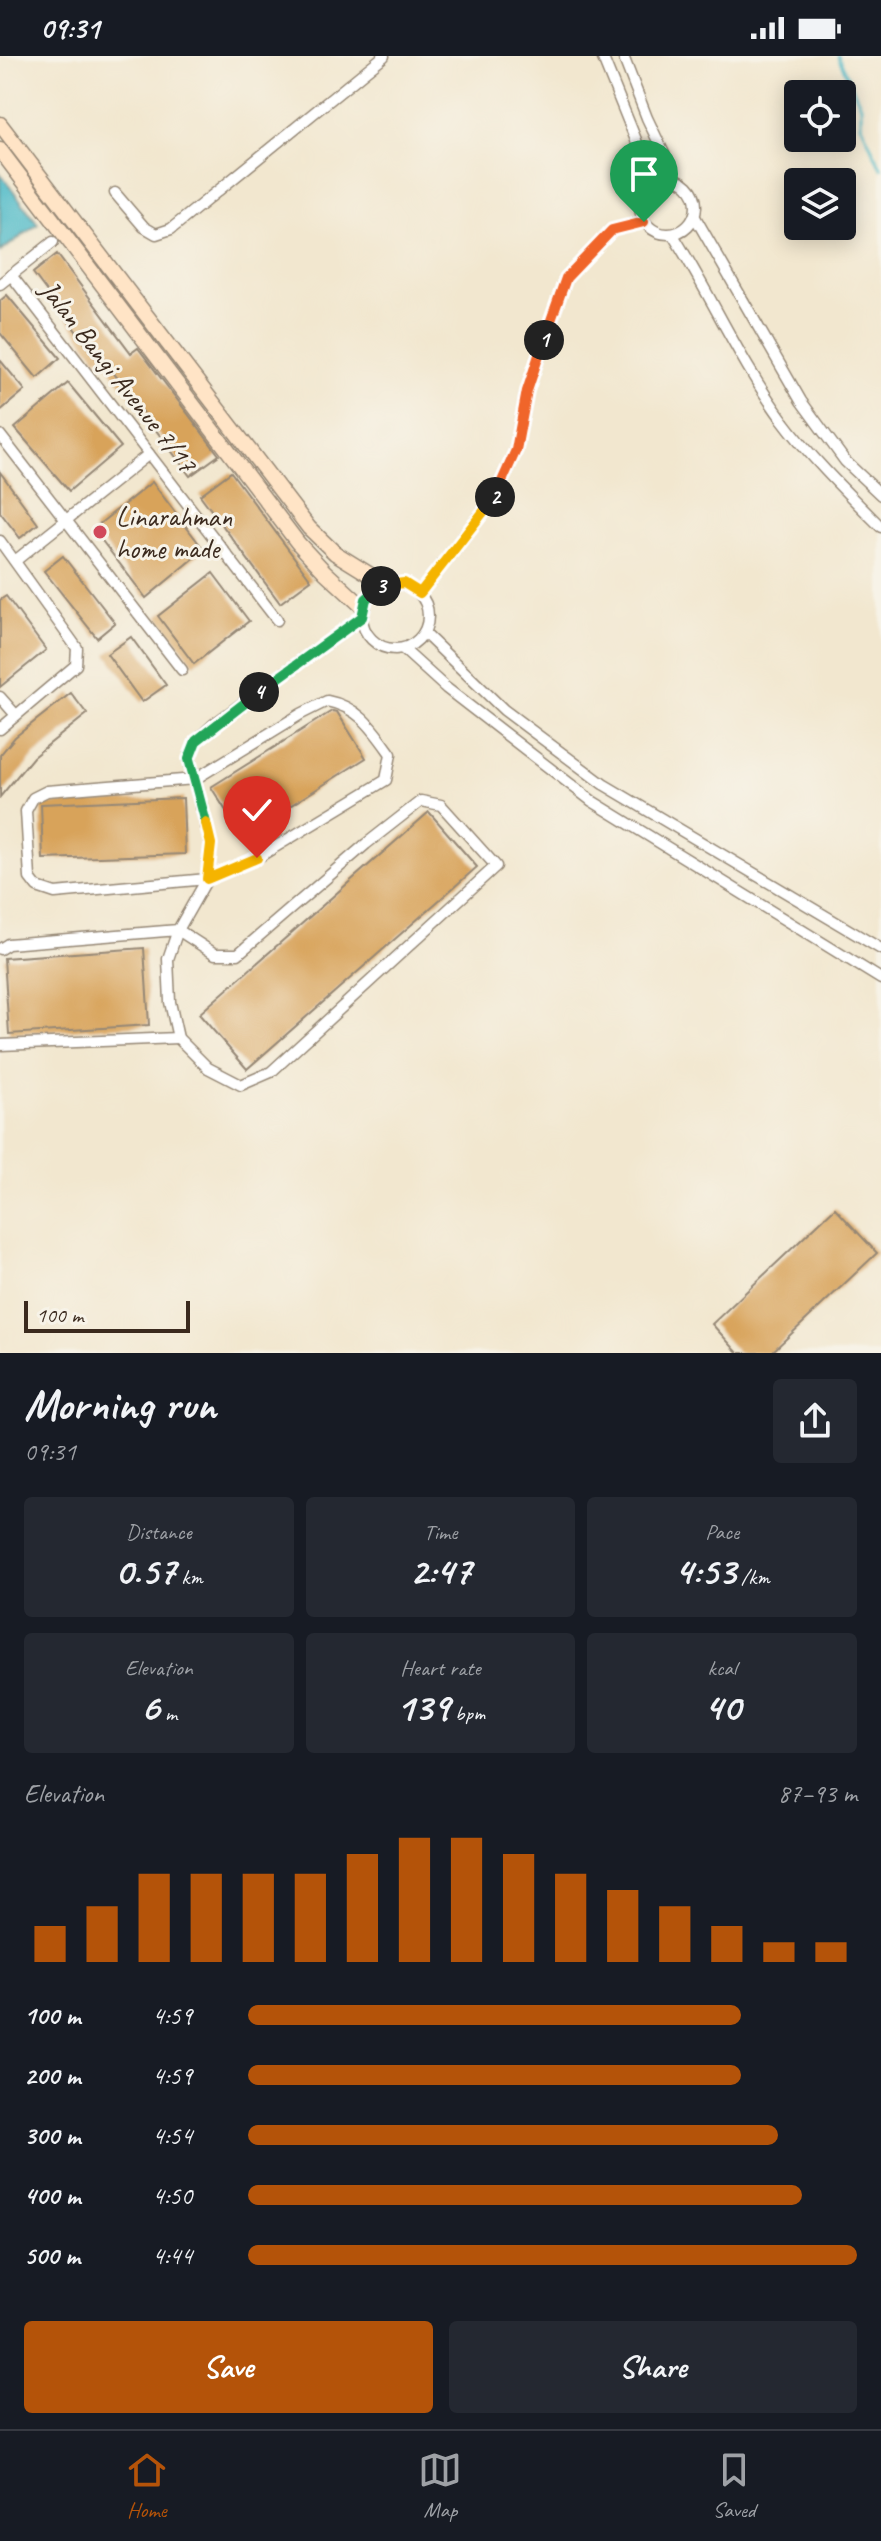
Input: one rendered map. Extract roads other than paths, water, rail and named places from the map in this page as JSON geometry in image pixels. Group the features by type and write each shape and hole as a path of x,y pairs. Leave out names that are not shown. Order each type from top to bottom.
{"street":[{"path":"115,193 144,227 156,234 171,229 384,56"},
{"path":"602,56 636,140 649,185"},
{"path":"623,56 647,118 676,179 694,194 697,210 686,229 673,235 657,233 644,222 641,199 649,185 657,180 676,179"},
{"path":"1,132 309,528 335,553 385,584"},
{"path":"0,150 298,543 363,612 371,639 391,649 403,649 415,643 427,625 428,608 420,593 404,583 385,584 371,593 363,612 214,724 196,741 189,759 211,844 207,879 178,930 168,959 170,1002 178,1038 208,1068 241,1085 271,1072 496,866 441,805 421,801 238,954 215,954 178,930 8,944 0,949"},
{"path":"695,217 801,401 845,461 881,495"},
{"path":"420,593 497,494 516,450 527,391 566,278 612,230 644,222"},
{"path":"673,235 782,419 837,483 881,527"},
{"path":"0,284 53,242"},
{"name":"Jalan Bangi Avenue 7/17","path":"11,275 277,620"},
{"path":"0,435 182,670"},
{"path":"15,561 149,454"},
{"path":"0,541 77,648 76,665 0,729"},
{"path":"424,633 504,710 603,784 881,949"},
{"path":"403,649 446,688 592,801 881,979"},
{"path":"0,697 15,714"},
{"path":"327,701 343,704 366,719 391,754 386,780 257,858 207,879 55,893 37,887 30,878 26,811 33,798 47,791 195,779 327,701"},
{"path":"0,1045 178,1038"}],"water":[{"path":"0,173 38,224 0,252"}],"waterway":[{"path":"838,56 861,106 861,124 881,168"}],"place":[{"name":"Linarahman home made","path":"100,532"}]}
